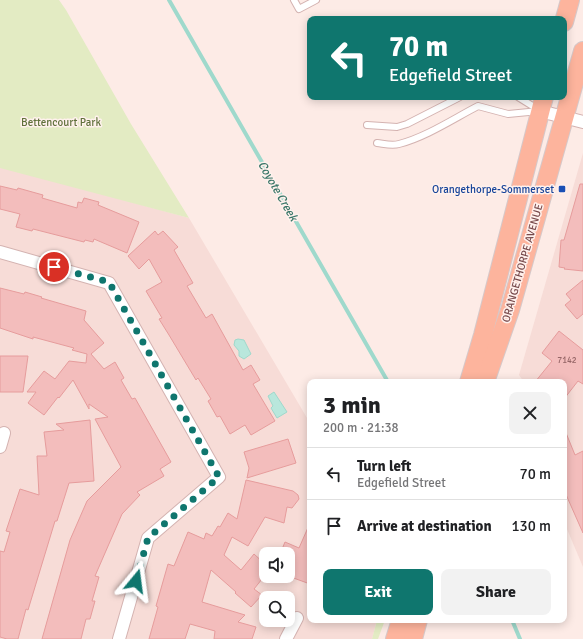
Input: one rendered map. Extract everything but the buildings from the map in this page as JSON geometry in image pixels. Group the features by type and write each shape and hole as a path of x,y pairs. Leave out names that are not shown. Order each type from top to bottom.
{"main road":[{"path":"566,16 570,0"},
{"name":"ORANGETHORPE AVENUE","path":"476,379 510,310 583,51"},
{"name":"ORANGETHORPE AVENUE","path":"475,379 485,328 542,104"},
{"path":"395,639 400,623"},
{"path":"414,639 417,623"}],"street":[{"path":"542,104 564,116 583,122"},
{"path":"0,252 109,282 219,477 148,538 120,639"},
{"path":"0,447 4,434"},
{"path":"286,639 297,618"}],"lane":[{"path":"294,0 299,9 316,0"},
{"path":"367,125 397,127 407,124 454,100"},
{"path":"528,100 542,104"},
{"path":"377,143 387,145 398,144 417,138 478,106 508,114 542,104"}],"shaded area":[{"path":"583,153 583,567 567,529 567,379 522,379 519,375"},
{"path":"0,166 189,218 307,418 307,623 376,623 372,639 0,639"}],"green space":[{"name":"Bettencourt Park","path":"0,0 59,0 131,124 189,218 0,168"},
{"path":"376,623 384,623 378,639 372,639"}],"water":[{"path":"235,340 244,340 251,354 244,359 239,356 239,351 234,345"},
{"path":"274,392 287,412 277,418 271,408 273,406 268,396"}],"waterway":[{"name":"Coyote Creek","path":"169,0 386,379"},
{"name":"Coyote Creek","path":"513,623 520,639"}],"place":[{"name":"Orangethorpe-Sommerset","path":"562,189"}],"route":[{"path":"54,267 109,282 219,477 148,538 136,581"}]}
